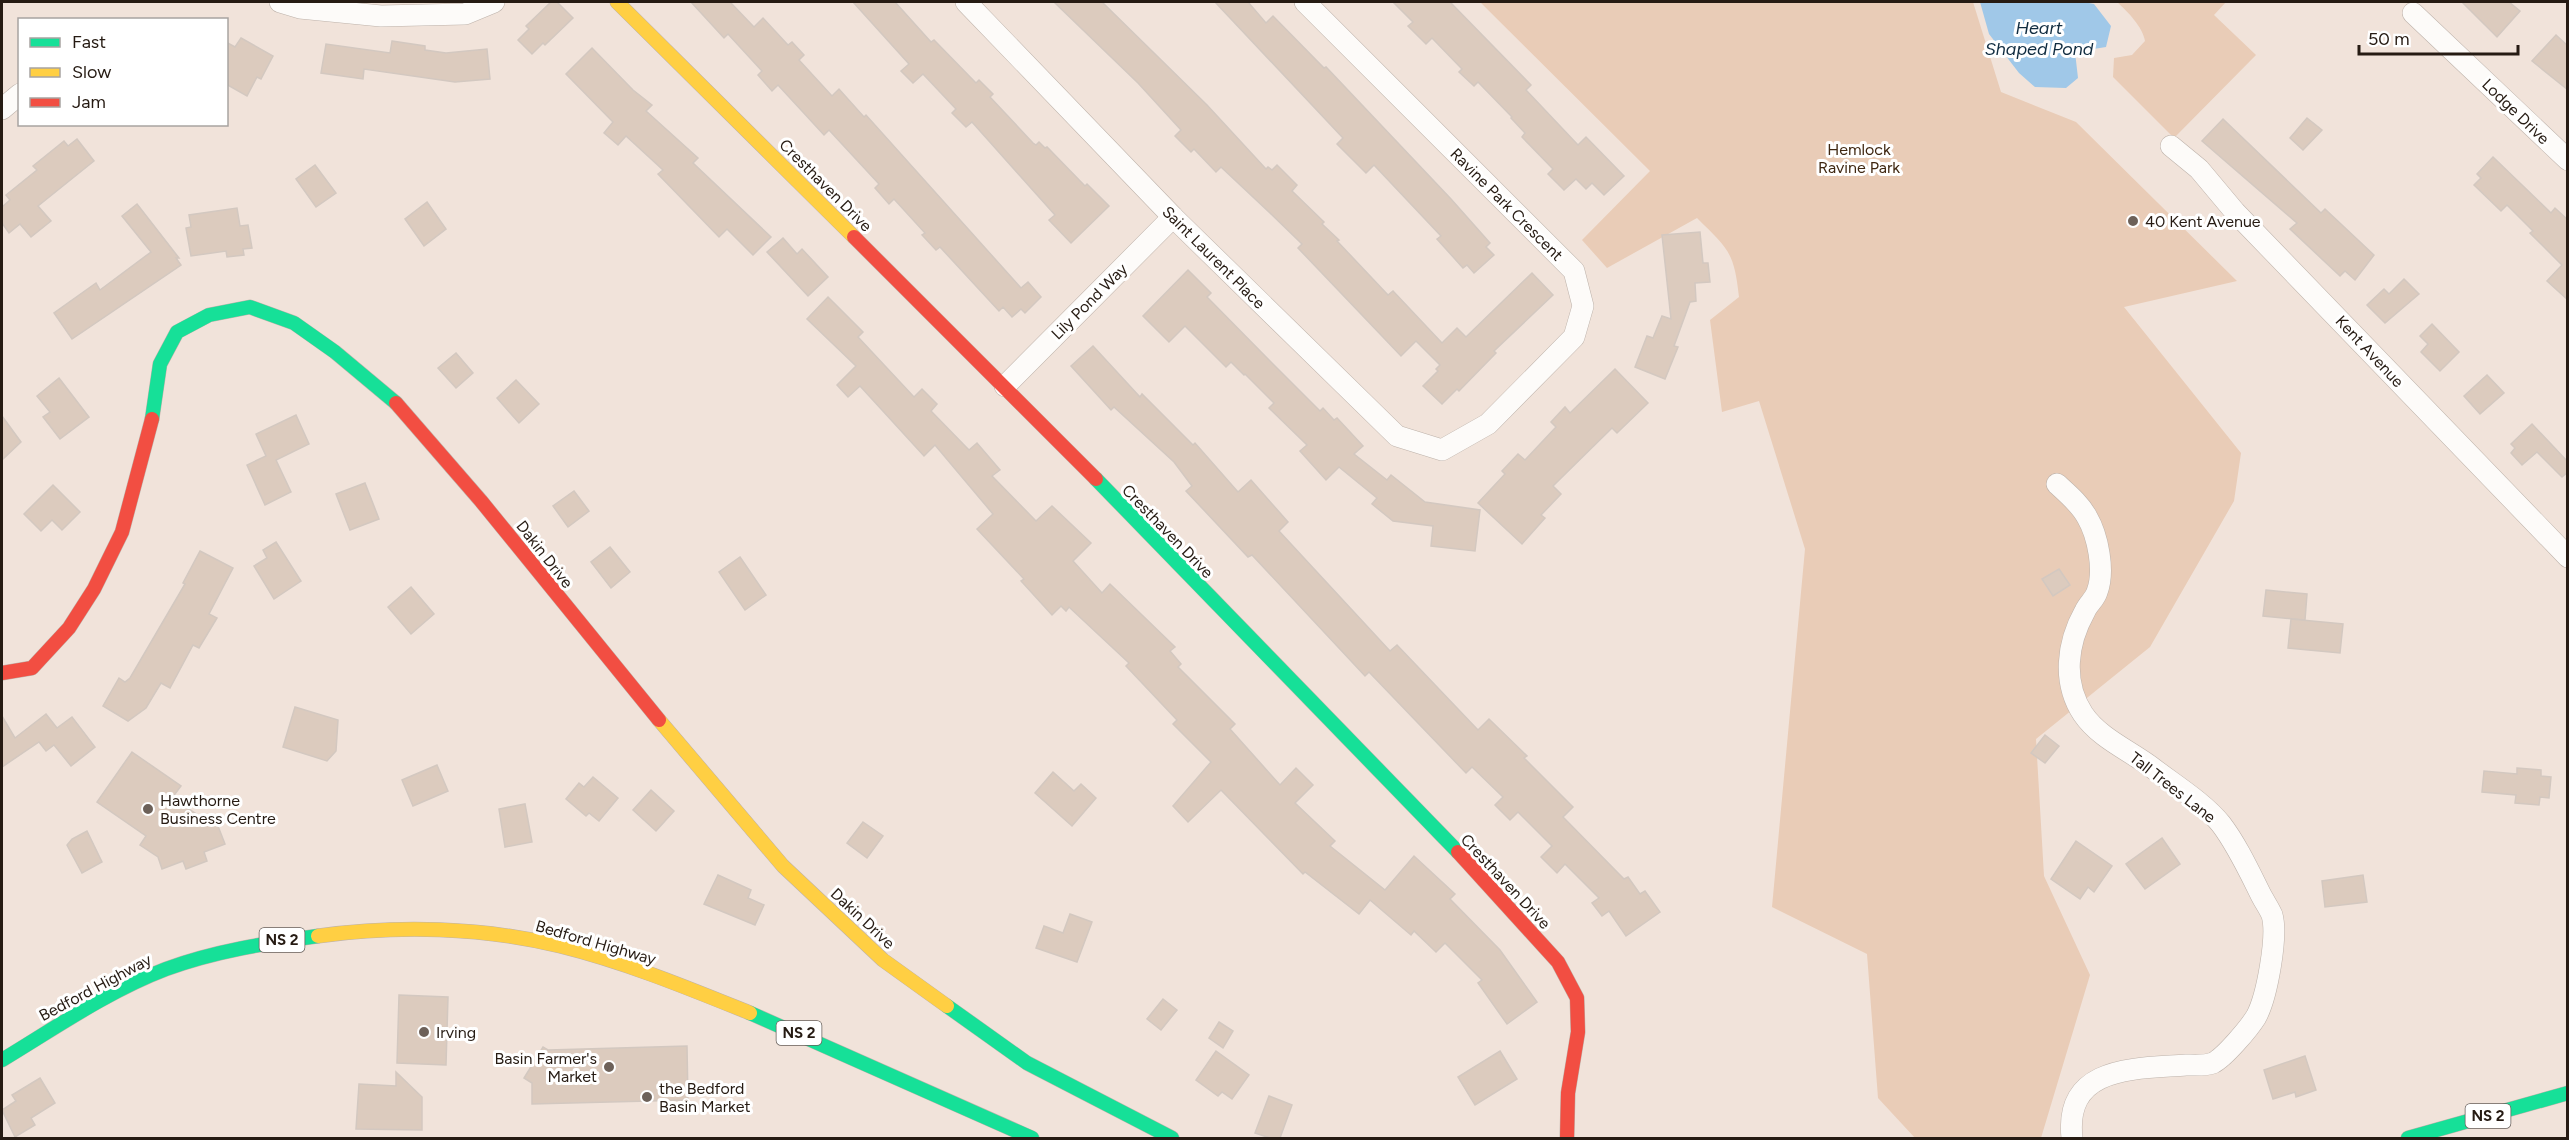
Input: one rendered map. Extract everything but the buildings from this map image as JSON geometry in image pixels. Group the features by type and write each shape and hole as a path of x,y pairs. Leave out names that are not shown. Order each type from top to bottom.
{"street":[{"path":"280,2 300,8 381,16 465,14 494,2"},
{"name":"Cresthaven Drive","path":"617,2 1005,386 1471,866 1558,962 1577,998 1578,1032 1568,1093 1567,1138"},
{"name":"Saint Laurent Place","path":"966,2 1173,217 1397,436 1442,450 1488,424"},
{"name":"Ravine Park Crescent","path":"1305,2 1574,272 1583,306 1574,337 1488,424"},
{"name":"Lodge Drive","path":"2413,13 2568,160"},
{"path":"2,109 18,96"},
{"name":"Kent Avenue","path":"2171,146 2199,169 2223,200 2334,312 2348,331 2568,557"},
{"name":"Lily Pond Way","path":"1005,386 1173,217"},
{"name":"Dakin Drive","path":"2,673 32,668 69,628 94,589 122,531 150,433 160,364 177,332 209,315 250,307 294,323 389,395 482,501 662,724 783,866 883,960 1027,1063 1172,1138"},
{"name":"Tall Trees Lane","path":"2057,484 2088,517 2101,574 2097,593 2074,633 2068,668 2072,694 2084,715 2102,733 2152,767 2220,823 2272,915 2274,937 2272,960 2257,1015 2246,1032 2213,1063 2127,1069 2099,1079 2089,1086 2076,1104 2072,1116 2072,1138"},
{"name":"Bedford Highway","path":"2,1060 24,1044 166,969 253,945 362,930 476,932 559,946 667,980 779,1024 1032,1138"},
{"path":"2,1047 24,1044"},
{"name":"NS 2","path":"2408,1138 2568,1093"}],"green space":[{"name":"Hemlock Ravine Park","path":"1480,2 1973,2 2001,92 2076,122 2237,281 2124,307 2241,453 2234,501 2150,647 2036,739 2044,876 2090,975 2041,1138 1915,1138 1878,1098 1867,954 1772,907 1805,549 1759,401 1722,412 1710,320 1739,297 1732,260 1723,244 1697,218 1607,268 1582,240 1650,171"},
{"path":"2117,2 2226,2 2214,15 2256,55 2174,138 2113,77 2114,58 2132,55 2145,41 2138,25"}],"water":[{"name":"Heart Shaped Pond","path":"1980,2 2084,2 2094,4 2111,26 2106,47 2075,52 2078,78 2066,88 2035,87 2019,73 1989,34"}],"traffic: fast":[{"path":"152,419 160,364 177,332 209,315 250,307 294,323 335,352 396,403"},
{"path":"1096,479 1458,852"},
{"path":"2,1060 103,999 166,969 222,952 318,936"},
{"path":"947,1006 1027,1063 1172,1138"},
{"path":"750,1013 1032,1138"},
{"path":"2408,1138 2568,1093"}],"traffic: slow":[{"path":"617,2 854,237"},
{"path":"659,720 783,866 883,960 947,1006"},
{"path":"318,936 409,929 470,932 530,940 584,952 680,985 750,1013"}],"traffic: jam":[{"path":"854,237 1096,479"},
{"path":"396,403 481,501 659,720"},
{"path":"2,673 32,668 69,628 94,589 122,532 152,419"},
{"path":"1458,852 1558,962 1577,998 1578,1032 1568,1093 1567,1138"}],"place":[{"name":"40 Kent Avenue","path":"2133,221"},
{"name":"Hawthorne Business Centre","path":"148,809"},
{"name":"Irving","path":"424,1032"},
{"name":"Basin Farmer's Market","path":"609,1067"},
{"name":"the Bedford Basin Market","path":"647,1097"}]}
